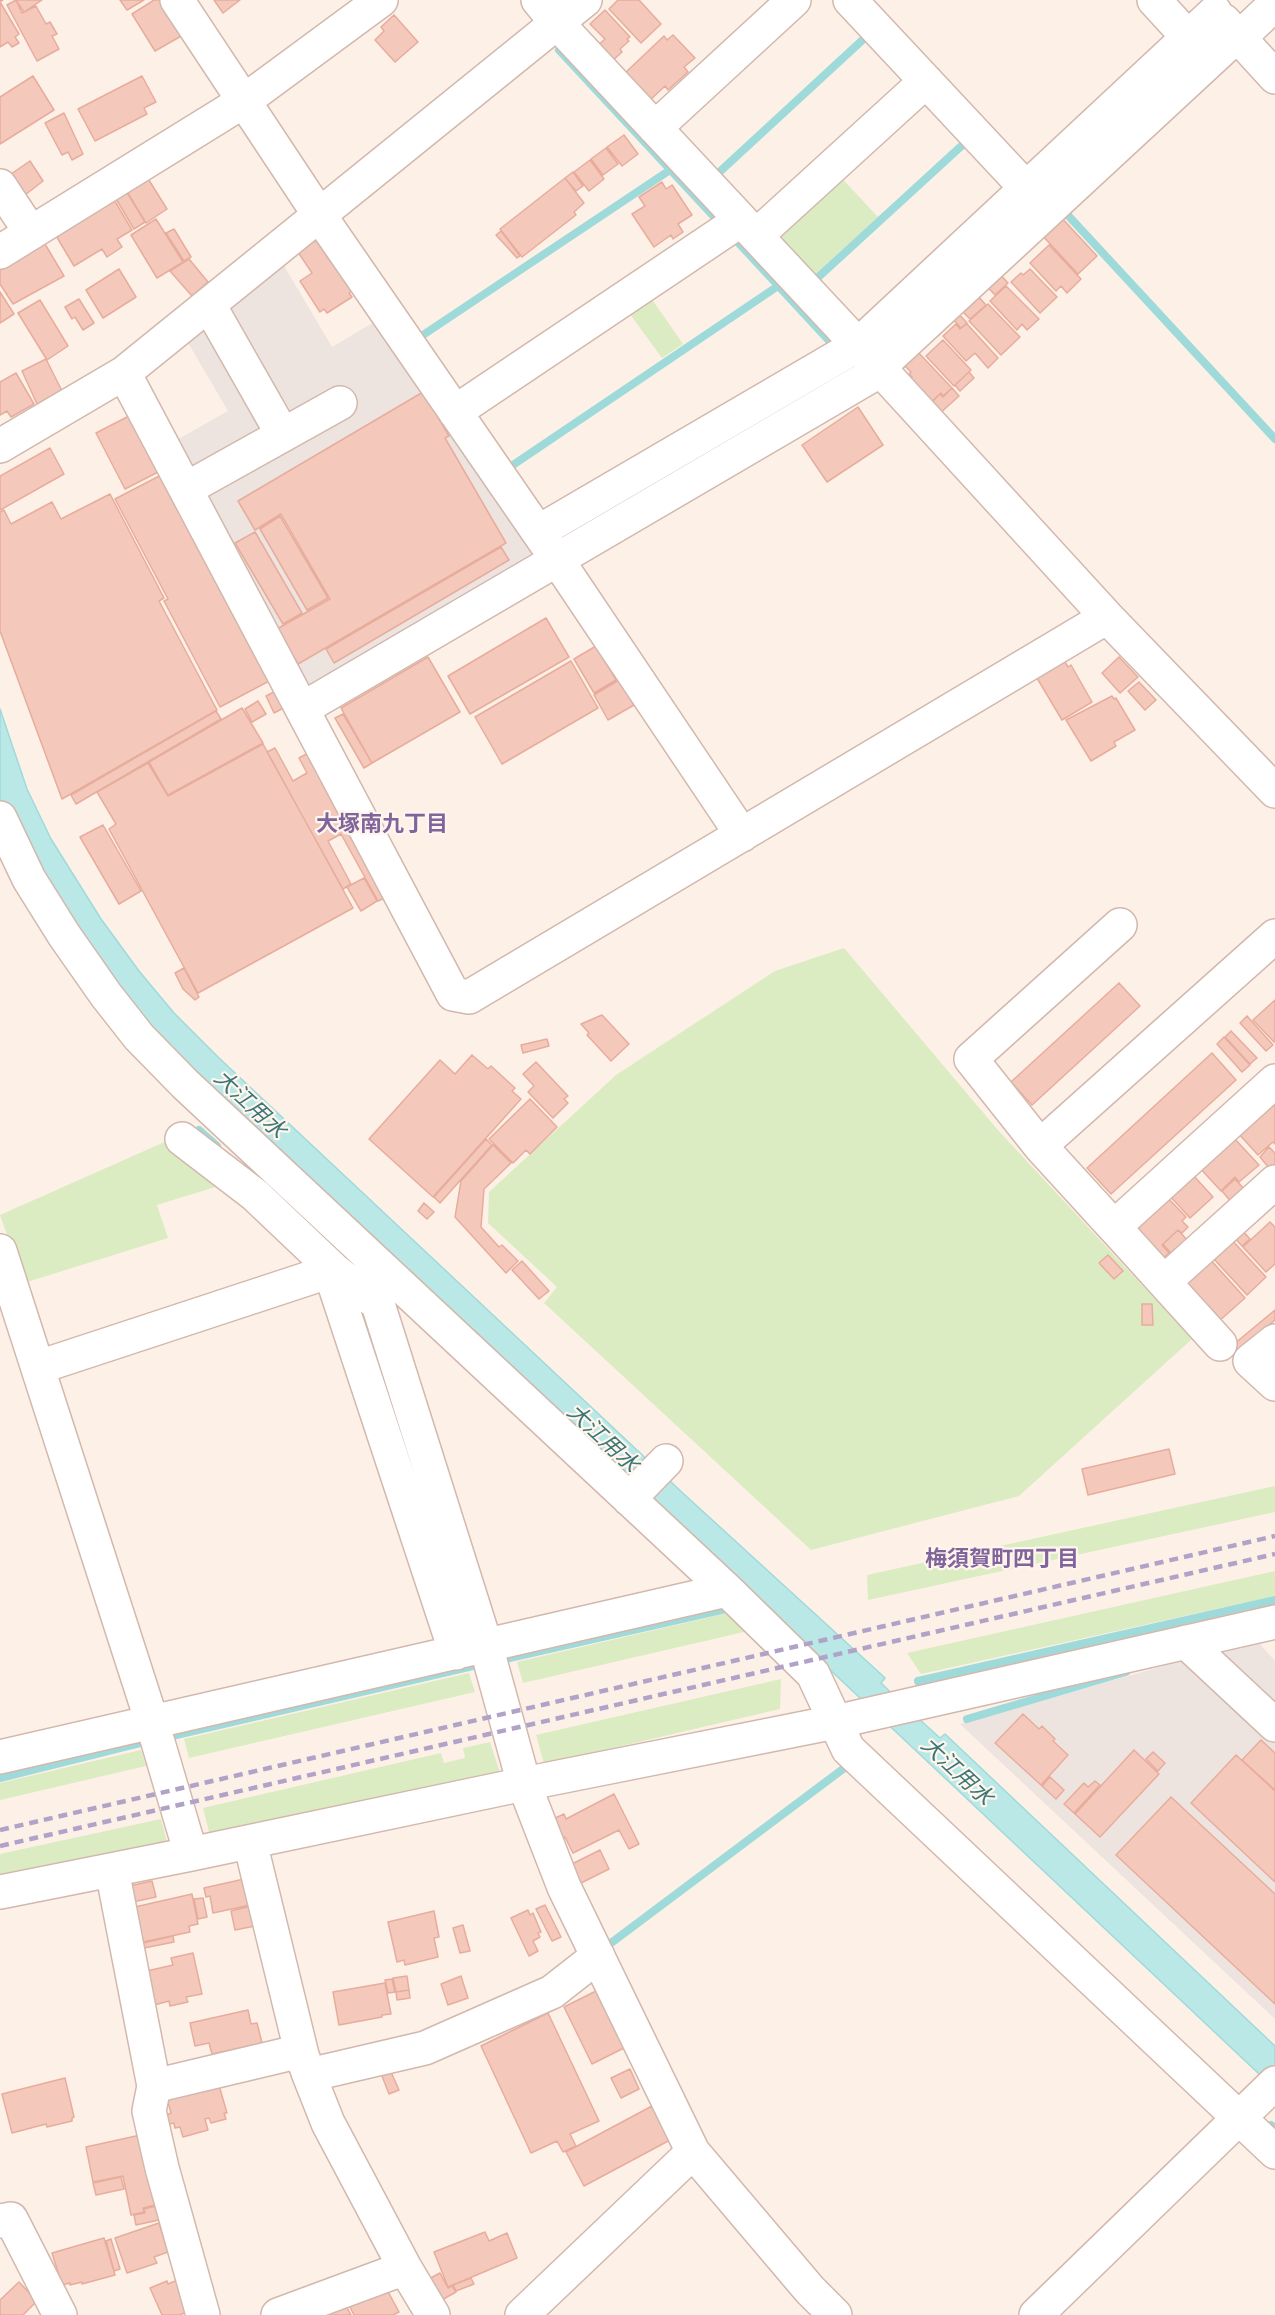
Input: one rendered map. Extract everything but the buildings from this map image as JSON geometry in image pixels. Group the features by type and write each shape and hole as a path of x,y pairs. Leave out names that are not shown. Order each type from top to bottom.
{"street":[{"path":"177,0 320,216 547,545 742,835"},
{"path":"0,252 244,101 381,0"},
{"path":"0,446 124,373 320,216 547,12 585,0"},
{"path":"655,128 794,0"},
{"path":"850,0 1026,188"},
{"path":"1154,0 1188,37"},
{"path":"302,709 547,545 872,361 1275,4"},
{"path":"872,361 1026,188 1188,37 1210,6 1275,77"},
{"path":"547,12 1107,617 1271,781"},
{"path":"455,412 748,228 927,81"},
{"path":"0,186 31,233"},
{"path":"209,305 283,435"},
{"path":"124,373 453,994 469,997 1107,617"},
{"path":"186,489 340,403"},
{"path":"0,818 29,879 64,935 139,1037 185,1084 631,1497 813,1674 851,1718 848,1749 1275,2152"},
{"path":"1120,925 971,1059 1040,1146 1220,1344"},
{"path":"1040,1146 1275,936"},
{"path":"1114,1227 1275,1081"},
{"path":"182,1139 255,1195 332,1270 471,1649 564,1887 693,2152 810,2290 835,2315"},
{"path":"1164,1282 1275,1182"},
{"path":"0,1251 152,1722 191,1854"},
{"path":"39,1367 332,1270"},
{"path":"1275,1341 1250,1360 1275,1384"},
{"path":"631,1497 664,1463"},
{"path":"0,1756 727,1590"},
{"path":"0,1892 851,1718 1275,1622"},
{"path":"1186,1642 1275,1725"},
{"path":"250,1842 304,2060 328,2123 405,2268 433,2315"},
{"path":"112,1870 154,2086 149,2111 162,2168 203,2315"},
{"path":"154,2086 304,2060 425,2048 552,1992 595,1950"},
{"path":"1036,2315 1272,2086"},
{"path":"522,2315 693,2152"},
{"path":"0,2221 11,2219 60,2315"},
{"path":"278,2315 405,2268"}],"shaded area":[{"path":"283,264 332,347 376,321 532,553 304,687 173,442 228,411 187,341"},
{"path":"1260,1644 1275,1661 1275,2019 960,1724 1160,1667"}],"green space":[{"path":"835,171 878,217 809,280 772,240"},
{"path":"649,295 683,344 662,358 627,310"},
{"path":"844,948 997,1129 1192,1339 1019,1496 811,1550 544,1303 557,1287 488,1223 489,1192 616,1075 775,971"},
{"path":"169,1140 222,1185 157,1205 168,1238 24,1283 0,1215"},
{"path":"1275,1486 1275,1512 868,1600 867,1575"},
{"path":"1275,1571 1275,1596 921,1674 907,1653"},
{"path":"728,1613 744,1632 523,1683 517,1662"},
{"path":"469,1673 475,1692 189,1758 184,1739"},
{"path":"781,1679 780,1709 544,1764 536,1735"},
{"path":"490,1742 500,1773 209,1832 203,1808 441,1753 444,1763 465,1758 463,1748"},
{"path":"141,1750 146,1766 0,1800 0,1783"},
{"path":"161,1819 167,1842 0,1879 0,1854"}],"water":[{"name":"大江用水","path":"0,709 27,789 51,839 101,919 139,971 174,1013 219,1058 686,1496 883,1676 885,1678 881,1683 908,1709 940,1738 945,1734 1275,2046 1275,2089 118,999 8,820 0,802"}],"waterway":[{"path":"714,177 869,34"},
{"path":"559,50 718,221"},
{"path":"814,281 969,139"},
{"path":"420,337 670,170"},
{"path":"1063,210 1275,439"},
{"path":"734,238 834,346"},
{"path":"507,469 778,286"},
{"path":"199,1130 217,1146"},
{"path":"918,1681 1275,1600"},
{"path":"505,1659 726,1609"},
{"path":"172,1736 473,1666"},
{"path":"967,1719 1126,1672"},
{"path":"0,1778 144,1742"},
{"path":"611,1943 847,1766"},
{"path":"1271,2125 1275,2128"}],"railway":[{"path":"0,1830 1275,1536"},
{"path":"0,1846 1275,1554"}],"district":[{"name":"大塚南九丁目","path":"382,825"},
{"name":"梅須賀町四丁目","path":"1002,1560"}]}
